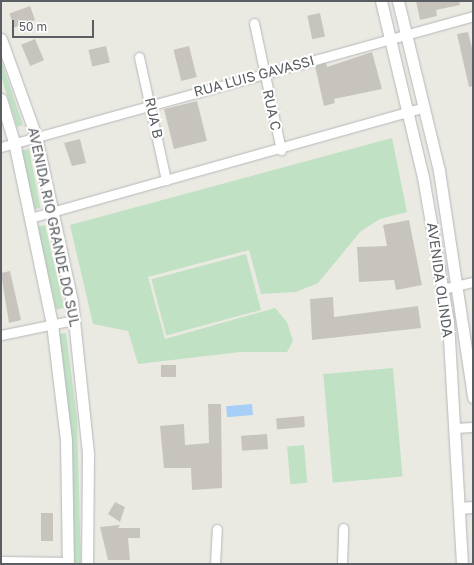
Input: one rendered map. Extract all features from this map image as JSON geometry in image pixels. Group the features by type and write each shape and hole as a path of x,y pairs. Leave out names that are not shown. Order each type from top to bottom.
{"street":[{"name":"AVENIDA OLINDA","path":"381,1 424,184 442,289 454,428 462,564"},
{"name":"AVENIDA OLINDA","path":"398,1 422,108 439,171 459,284 473,397"},
{"name":"RUA LUIS GAVASSI","path":"14,142 473,16"},
{"name":"RUA C","path":"254,23 281,150"},
{"name":"AVENIDA RIO GRANDE DO SUL","path":"1,39 36,136 53,212 74,320 88,454 87,564"},
{"name":"RUA B","path":"139,57 152,104 166,180"},
{"name":"AVENIDA RIO GRANDE DO SUL","path":"1,99 14,142 52,324 66,440 68,563"},
{"path":"30,218 281,150 422,108"},
{"path":"1,147 14,142"},
{"path":"442,289 473,282"},
{"path":"1,335 74,320"},
{"path":"454,428 473,427"},
{"path":"459,508 473,507"},
{"path":"342,564 343,528"},
{"path":"215,564 217,529"},
{"path":"1,561 68,563"}],"green space":[{"path":"1,60 23,125 17,127 1,76"},
{"path":"392,138 407,212 380,219 361,231 318,283 296,292 261,294 249,250 148,277 165,339 275,308 287,322 293,341 287,352 240,352 138,364 128,331 93,324 70,225"},
{"path":"29,149 40,208 33,209 21,151"},
{"path":"45,225 64,308 56,310 37,227"},
{"path":"246,254 261,310 166,335 151,279"},
{"path":"66,333 77,418 81,564 73,564 72,447 59,334"},
{"path":"393,368 402,477 333,483 323,374"},
{"path":"304,445 307,483 290,484 287,446"}],"water":[{"path":"252,404 253,415 227,417 226,406"}],"building":[{"path":"416,1 459,1 460,5 436,10 437,16 420,20"},
{"path":"30,6 35,20 14,28 9,14"},
{"path":"320,13 325,36 312,39 307,16"},
{"path":"468,32 473,52 473,86 469,87 457,34"},
{"path":"35,39 44,60 30,66 21,45"},
{"path":"106,46 110,63 92,67 88,50"},
{"path":"189,46 197,77 181,81 173,50"},
{"path":"372,52 382,89 334,99 335,103 324,106 315,66 326,63 327,67"},
{"path":"197,101 207,141 174,149 164,109"},
{"path":"80,139 86,163 72,166 64,143"},
{"path":"409,220 422,285 396,290 394,280 359,282 357,247 387,246 383,225"},
{"path":"10,271 21,320 9,323 1,273"},
{"path":"333,297 334,317 418,306 421,328 312,340 310,299"},
{"path":"161,365 176,365 176,377 161,377"},
{"path":"208,404 221,404 222,488 192,490 191,468 164,468 160,426 184,424 185,445 209,443"},
{"path":"304,416 305,427 277,429 276,418"},
{"path":"267,434 268,449 242,451 241,436"},
{"path":"115,502 125,507 120,522 108,514"},
{"path":"41,513 53,513 53,541 41,541"},
{"path":"120,525 118,528 140,528 140,538 128,538 130,560 108,560 100,527"}]}
